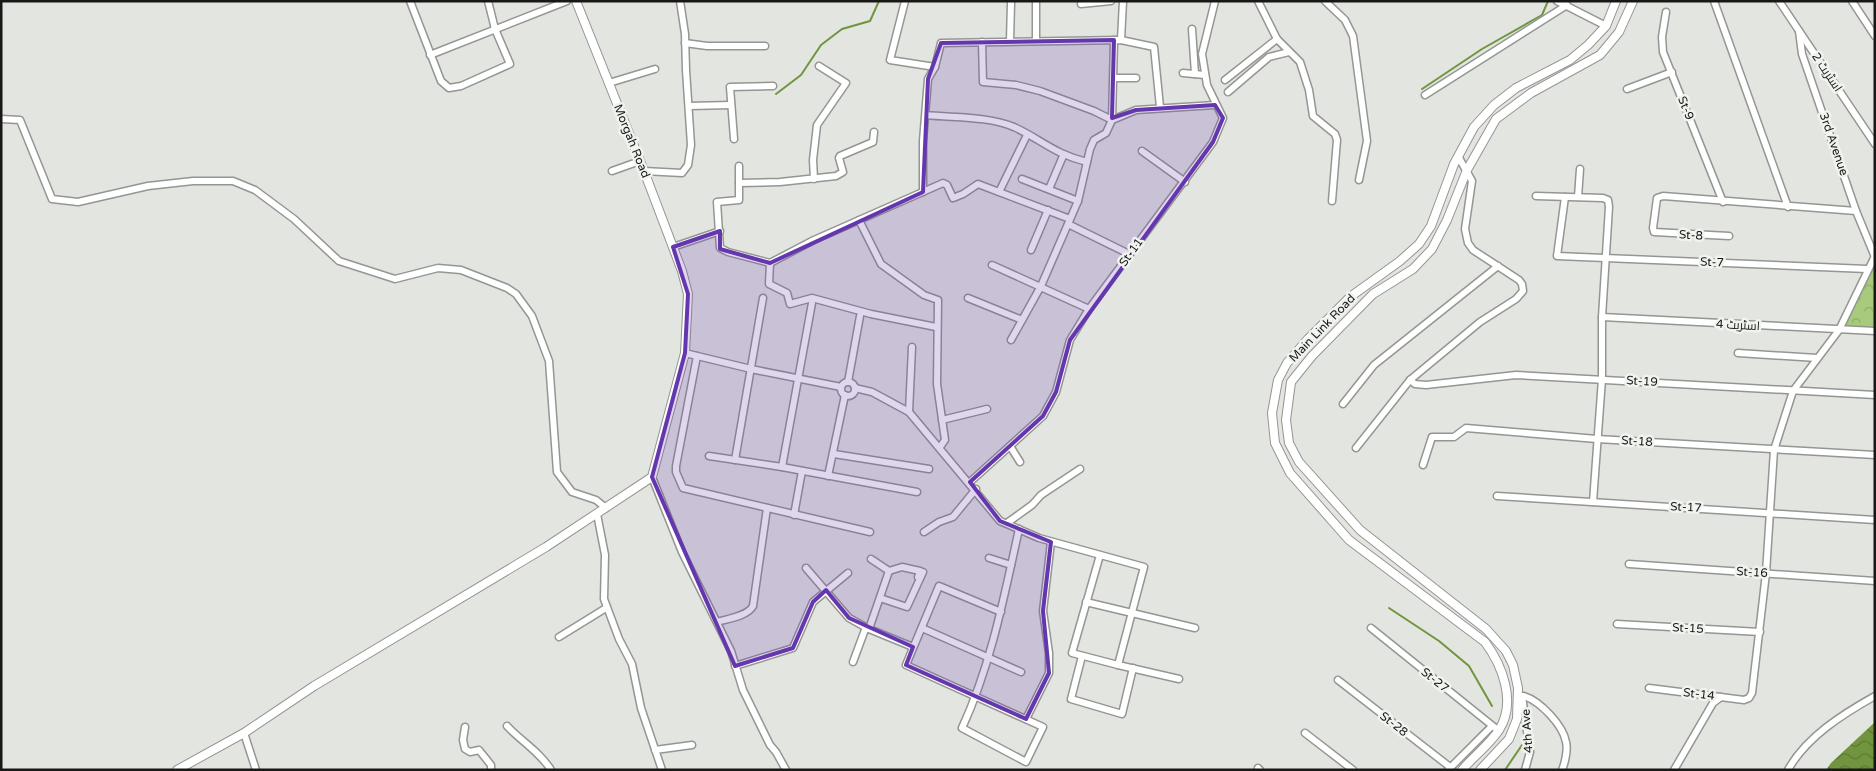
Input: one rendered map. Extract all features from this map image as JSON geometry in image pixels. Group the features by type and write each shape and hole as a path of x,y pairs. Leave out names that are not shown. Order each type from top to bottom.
{"street":[{"path":"410,1 440,81 449,88 461,86 510,64 495,29 488,1"},
{"path":"430,55 567,1"},
{"name":"Morgah Road","path":"576,1 644,171 673,247 688,294 685,353 652,478"},
{"path":"644,171 682,173 688,165 692,145 686,43 680,1"},
{"path":"905,1 890,60 935,66"},
{"path":"1036,1 1036,41"},
{"path":"1081,4 1112,1"},
{"path":"1011,340 1041,286 1069,222 1078,200 1090,148 1094,140 1106,133 1112,120 1123,1"},
{"name":"St-11","path":"970,482 1043,416 1056,392 1070,340 1089,309 1213,142 1221,124 1222,115 1215,105 1205,75 1202,54 1215,1"},
{"path":"1258,1 1277,39 1300,62 1309,90 1313,116 1335,134 1337,140 1332,201"},
{"path":"1325,1 1345,20 1353,36 1367,142 1359,180"},
{"path":"1557,1 1575,8 1606,26"},
{"path":"1575,8 1577,1"},
{"name":"Main Link Road","path":"1462,770 1496,728 1504,721 1505,687 1496,658 1485,642 1349,540 1290,473 1275,443 1272,413 1278,380 1287,363 1350,297 1400,261 1418,244 1431,226 1458,156 1474,127 1494,105 1516,88 1570,60 1588,45 1606,26 1616,1"},
{"name":"Main Link Road","path":"1480,770 1509,739 1517,719 1520,695 1513,665 1506,650 1486,629 1360,530 1299,462 1289,443 1286,420 1291,382 1312,356 1373,294 1413,269 1432,249 1447,220 1468,170 1496,119 1531,93 1600,55 1618,32 1633,1"},
{"path":"1714,1 1788,207"},
{"name":"اسٹریٹ 2","path":"1779,1 1875,144"},
{"path":"1852,1 1875,36"},
{"path":"1010,41 1011,3"},
{"path":"1425,95 1567,5"},
{"name":"St-9","path":"1666,12 1662,37 1664,52 1723,202"},
{"path":"1192,29 1195,74"},
{"name":"3rd Avenue","path":"1799,31 1802,54 1856,211 1875,257"},
{"path":"1226,80 1277,39"},
{"path":"923,192 928,79 935,66 938,46 941,43 1118,40 1154,47 1160,107"},
{"path":"982,42 983,82 1016,85 1040,91 1094,111 1112,120 1136,110 1215,105"},
{"path":"686,43 707,46 765,46"},
{"path":"1228,92 1269,57 1290,52"},
{"path":"814,179 812,160 817,125 846,83 819,66"},
{"path":"609,83 655,69"},
{"path":"1548,71 1554,81"},
{"path":"1627,89 1672,72"},
{"path":"1183,73 1205,75"},
{"path":"1115,78 1136,78"},
{"path":"734,139 730,87 773,86"},
{"path":"689,106 731,105"},
{"path":"926,115 989,121 1013,127 1063,156 1086,162"},
{"path":"1,119 20,120 52,199 78,202 148,186 193,181 233,181 255,190 294,219 338,260 395,279 438,268 461,270 507,288 516,294 532,316 549,361 558,472 572,492 596,500 606,508"},
{"path":"739,183 829,178 843,172 839,158 873,142 874,132"},
{"path":"999,192 1028,135"},
{"path":"1142,151 1184,182"},
{"path":"1049,189 1063,156"},
{"path":"1356,448 1410,380 1480,322 1523,291 1522,284 1473,250 1465,236 1472,185 1468,170 1458,156"},
{"path":"612,171 640,161"},
{"path":"739,166 739,200 717,202 721,250 770,263 859,220 946,183 953,198 978,184 1048,210 1129,254"},
{"path":"1578,197 1580,168"},
{"path":"1022,179 1078,200"},
{"path":"1536,196 1603,198 1608,200 1602,318 1602,379 1592,502"},
{"name":"St-8","path":"1723,202 1663,196 1657,198 1652,228 1654,232 1729,236"},
{"name":"St-7","path":"1565,197 1557,256 1867,268"},
{"path":"1723,202 1856,211"},
{"path":"1031,250 1048,210"},
{"path":"859,220 881,264 921,292 938,300 936,326 937,384 945,440 940,447"},
{"path":"673,247 720,231"},
{"path":"1760,632 1774,450 1793,391 1839,330 1867,268 1875,257"},
{"path":"770,263 769,284 787,293 790,304 812,298 880,316 936,326"},
{"path":"992,265 1089,309"},
{"path":"1343,404 1374,365 1498,266"},
{"path":"735,460 763,298"},
{"path":"968,298 1022,320"},
{"path":"782,467 812,302"},
{"path":"685,353 751,369 841,387 848,382 860,316"},
{"name":"اسٹریٹ 4","path":"1602,318 1875,331"},
{"path":"909,412 912,347"},
{"path":"1738,353 1817,358"},
{"path":"697,356 676,466 678,478 683,488 870,532"},
{"name":"St-19","path":"1410,380 1415,384 1426,385 1516,375 1875,395"},
{"path":"848,382 852,383 855,388 872,392 909,412 976,489 1000,521 1051,542 1144,567 1118,665"},
{"path":"828,476 845,395 841,387"},
{"path":"845,395 852,394 855,388"},
{"path":"942,420 987,409"},
{"name":"St-18","path":"1423,465 1432,437 1454,437 1464,428 1596,439 1875,455"},
{"path":"1010,446 1020,462"},
{"path":"834,454 929,469"},
{"path":"709,456 782,467 917,492"},
{"path":"1006,523 1032,505 1041,495 1080,469"},
{"path":"794,515 802,471"},
{"path":"177,770 244,733 314,686 546,547 652,478 682,552 717,622 743,690 783,769"},
{"path":"924,532 939,522 953,517 976,489"},
{"name":"St-17","path":"1497,496 1875,520"},
{"path":"717,622 752,610 754,606 767,508"},
{"path":"597,514 605,555 603,585 606,608 632,664 641,708 662,770"},
{"path":"1001,612 940,586 906,665 977,696 1043,727 1026,762 962,728 977,696 989,657 1001,612 1019,529"},
{"path":"1026,719 1049,673 1050,653 1043,611 1051,542"},
{"path":"1100,555 1072,653 1179,679"},
{"path":"989,558 1011,566"},
{"path":"871,559 889,571 904,567 920,571 921,574 907,607 880,598"},
{"name":"St-16","path":"1629,564 1875,581"},
{"path":"806,568 849,618 868,628 913,646"},
{"path":"853,662 880,598 889,571"},
{"path":"735,666 793,648 812,602 848,573"},
{"path":"1086,602 1195,628"},
{"path":"559,637 606,608"},
{"name":"St-15","path":"1617,624 1760,632"},
{"path":"922,628 1021,672"},
{"name":"St-27","path":"1371,628 1496,728"},
{"name":"St-14","path":"1649,688 1721,697 1749,698 1760,632"},
{"path":"1082,656 1071,700 1122,714 1133,668"},
{"name":"St-28","path":"1338,680 1449,768"},
{"path":"1505,687 1512,685 1520,695 1542,706 1556,723 1566,742 1562,770"},
{"path":"1506,702 1520,695"},
{"name":"4th Ave","path":"1520,695 1530,752 1525,770"},
{"path":"1788,770 1792,762 1819,734 1875,696"},
{"path":"1674,770 1713,703 1721,697"},
{"path":"506,726 525,745 542,756 551,770"},
{"path":"465,727 464,749 470,752 479,750 491,765 491,770"},
{"path":"1449,768 1496,728"},
{"path":"244,733 256,770"},
{"path":"1305,733 1353,770"},
{"path":"655,750 692,745"}],"highlighted area":[{"path":"1114,40 1112,118 1136,110 1215,105 1223,118 1213,142 1070,340 1056,392 1043,416 970,482 1000,521 1051,542 1043,611 1049,673 1026,719 906,665 913,647 849,618 826,590 813,602 793,648 735,666 652,477 685,353 688,294 673,247 720,231 720,249 770,263 923,192 928,79 941,43"}],"green space":[{"path":"1875,258 1875,327 1840,326"}],"water":[{"path":"1875,722 1875,770 1826,770 1831,763"}],"waterway":[{"path":"776,94 801,75 821,45 842,29 870,21 879,1"},
{"path":"1422,89 1482,49 1542,15 1548,1"},
{"path":"1389,608 1439,641 1469,666 1492,706"},
{"path":"1505,770 1522,745"}]}
